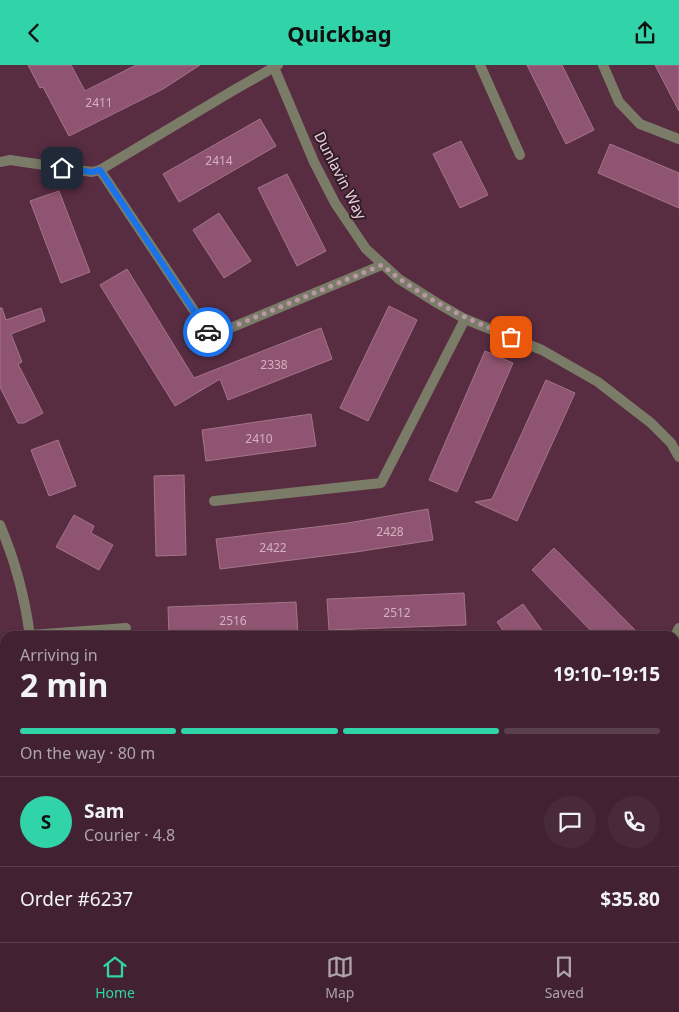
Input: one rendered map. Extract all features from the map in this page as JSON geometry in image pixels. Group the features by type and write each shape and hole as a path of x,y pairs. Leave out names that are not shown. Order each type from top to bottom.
{"street":[{"path":"480,65 520,155"},
{"path":"602,65 619,102 640,124 679,139"},
{"path":"0,162 10,160 92,172 100,170 275,66"},
{"name":"Dunlavin Way","path":"275,66 314,162 335,203 366,249 382,265 399,279 465,319 542,350 598,382 651,423 671,443 679,457"},
{"path":"100,170 210,336 382,265"},
{"path":"214,501 381,483 465,319"},
{"path":"0,525 13,560 29,631"},
{"path":"99,631 126,629"}],"building":[{"path":"28,65 71,65 85,91 136,65 200,65 163,89 69,136 43,87 40,88"},
{"path":"527,65 562,65 594,130 566,144"},
{"path":"655,65 679,65 679,111"},
{"path":"260,119 276,146 179,202 163,174"},
{"path":"461,141 488,195 460,208 433,154"},
{"path":"610,144 679,173 679,208 598,173"},
{"path":"287,174 326,251 297,266 258,188"},
{"path":"59,191 90,272 61,283 30,201"},
{"path":"219,213 251,261 224,278 193,230"},
{"path":"127,269 194,378 321,328 332,359 228,400 220,379 175,406 100,285"},
{"path":"389,306 417,320 368,421 340,408"},
{"path":"0,308 2,308 6,320 41,308 45,321 11,334 22,362 18,364 43,413 24,423 18,423 0,387"},
{"path":"485,351 513,363 457,492 429,480"},
{"path":"546,380 575,393 517,521 475,502 492,499"},
{"path":"311,414 316,446 206,461 202,430"},
{"path":"58,440 76,486 49,496 31,450"},
{"path":"184,475 186,555 156,556 154,476"},
{"path":"428,509 433,540 356,552 220,569 216,539 348,523"},
{"path":"74,515 94,526 91,533 113,545 99,570 56,547"},
{"path":"554,548 636,631 591,631 532,570"},
{"path":"464,593 466,625 329,630 327,599"},
{"path":"296,602 298,631 169,631 168,607"},
{"path":"523,604 542,631 503,631 497,622"}],"way so far":[{"path":"208,332 210,336 382,265 399,279 465,319 511,337"}],"route":[{"path":"62,168 92,172 100,170 208,332"}]}
